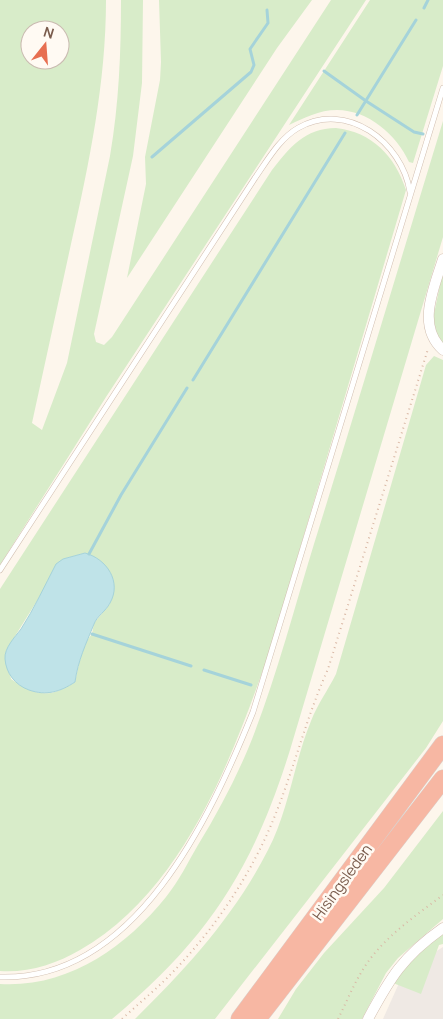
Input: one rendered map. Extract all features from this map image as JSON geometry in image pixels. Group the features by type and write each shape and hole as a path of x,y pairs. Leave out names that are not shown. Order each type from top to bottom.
{"highway":[{"name":"Hisingsleden","path":"257,1019 443,745"},
{"name":"Hisingsleden","path":"240,1019 443,779"},
{"path":"229,1019 275,959 320,925"},
{"path":"267,1019 320,925"}],"street":[{"path":"443,259 428,316 429,329 434,341 443,350"},
{"path":"368,1019 390,977 401,963 426,940 443,928"}],"lane":[{"path":"0,977 27,976 63,967 86,956 123,928 157,892 190,842 218,794 253,712 443,88"},
{"path":"0,570 250,185 269,158 290,134 299,128 324,121 346,120 368,129 379,136 395,155 408,181 410,195"}],"path":[{"path":"122,1019 168,978 207,932 241,883 274,819 313,703 328,669 425,352 434,341"},
{"path":"338,1019 362,970 374,954 409,920 443,895"}],"shaded area":[{"path":"443,947 443,1019 383,1019 404,972"}],"green space":[{"path":"0,0 106,0 100,93 90,154 32,423 42,430 67,363 110,156 119,78 121,0 143,0 142,83 133,156 94,334 96,342 104,345 112,337 331,0 366,0 106,397 0,565"},
{"path":"159,0 312,0 277,48 127,278 146,184 145,157 160,80"},
{"path":"370,0 443,0 443,66 413,163 409,162 397,142 389,134 370,119 360,114 349,111 330,110 289,125"},
{"path":"443,121 443,237 290,750 276,792 243,866 201,930 146,989 112,1019 0,1019 0,984 25,984 71,972 113,948 150,916 179,878 231,786 258,724 275,673"},
{"path":"325,129 349,130 371,140 389,156 406,190 269,653 238,736 220,778 199,819 175,858 148,894 116,925 71,955 31,969 0,971 0,589 272,170 299,141 315,131","holes":["85,553 110,604 94,623 92,634 83,645 75,682 58,691 43,693 28,689 11,679 9,670 12,641 63,559"]},
{"path":"443,271 443,346 432,323"},
{"path":"434,356 443,360 443,721 426,748 215,1019 135,1019 209,940 225,919 255,874 275,835 311,721 336,674 426,365"},
{"path":"443,811 443,919 398,958 386,973 362,1019 278,1019 296,989 324,953 384,888"},
{"path":"443,932 443,944 439,945 421,994 393,983 405,964"}],"water":[{"path":"85,553 100,560 106,566 110,572 114,587 108,606 94,624 80,659 75,682 64,688 47,693 35,692 24,688 9,674 5,659 6,651 21,629 56,564 63,559"}],"waterway":[{"path":"424,8 428,0"},
{"path":"152,157 251,72 254,65 250,49 268,23 267,10"},
{"path":"357,115 416,20"},
{"path":"324,71 414,132 423,134"},
{"path":"193,380 345,133"},
{"path":"89,554 121,495 187,388"},
{"path":"92,634 191,666"},
{"path":"204,670 251,685"}]}
